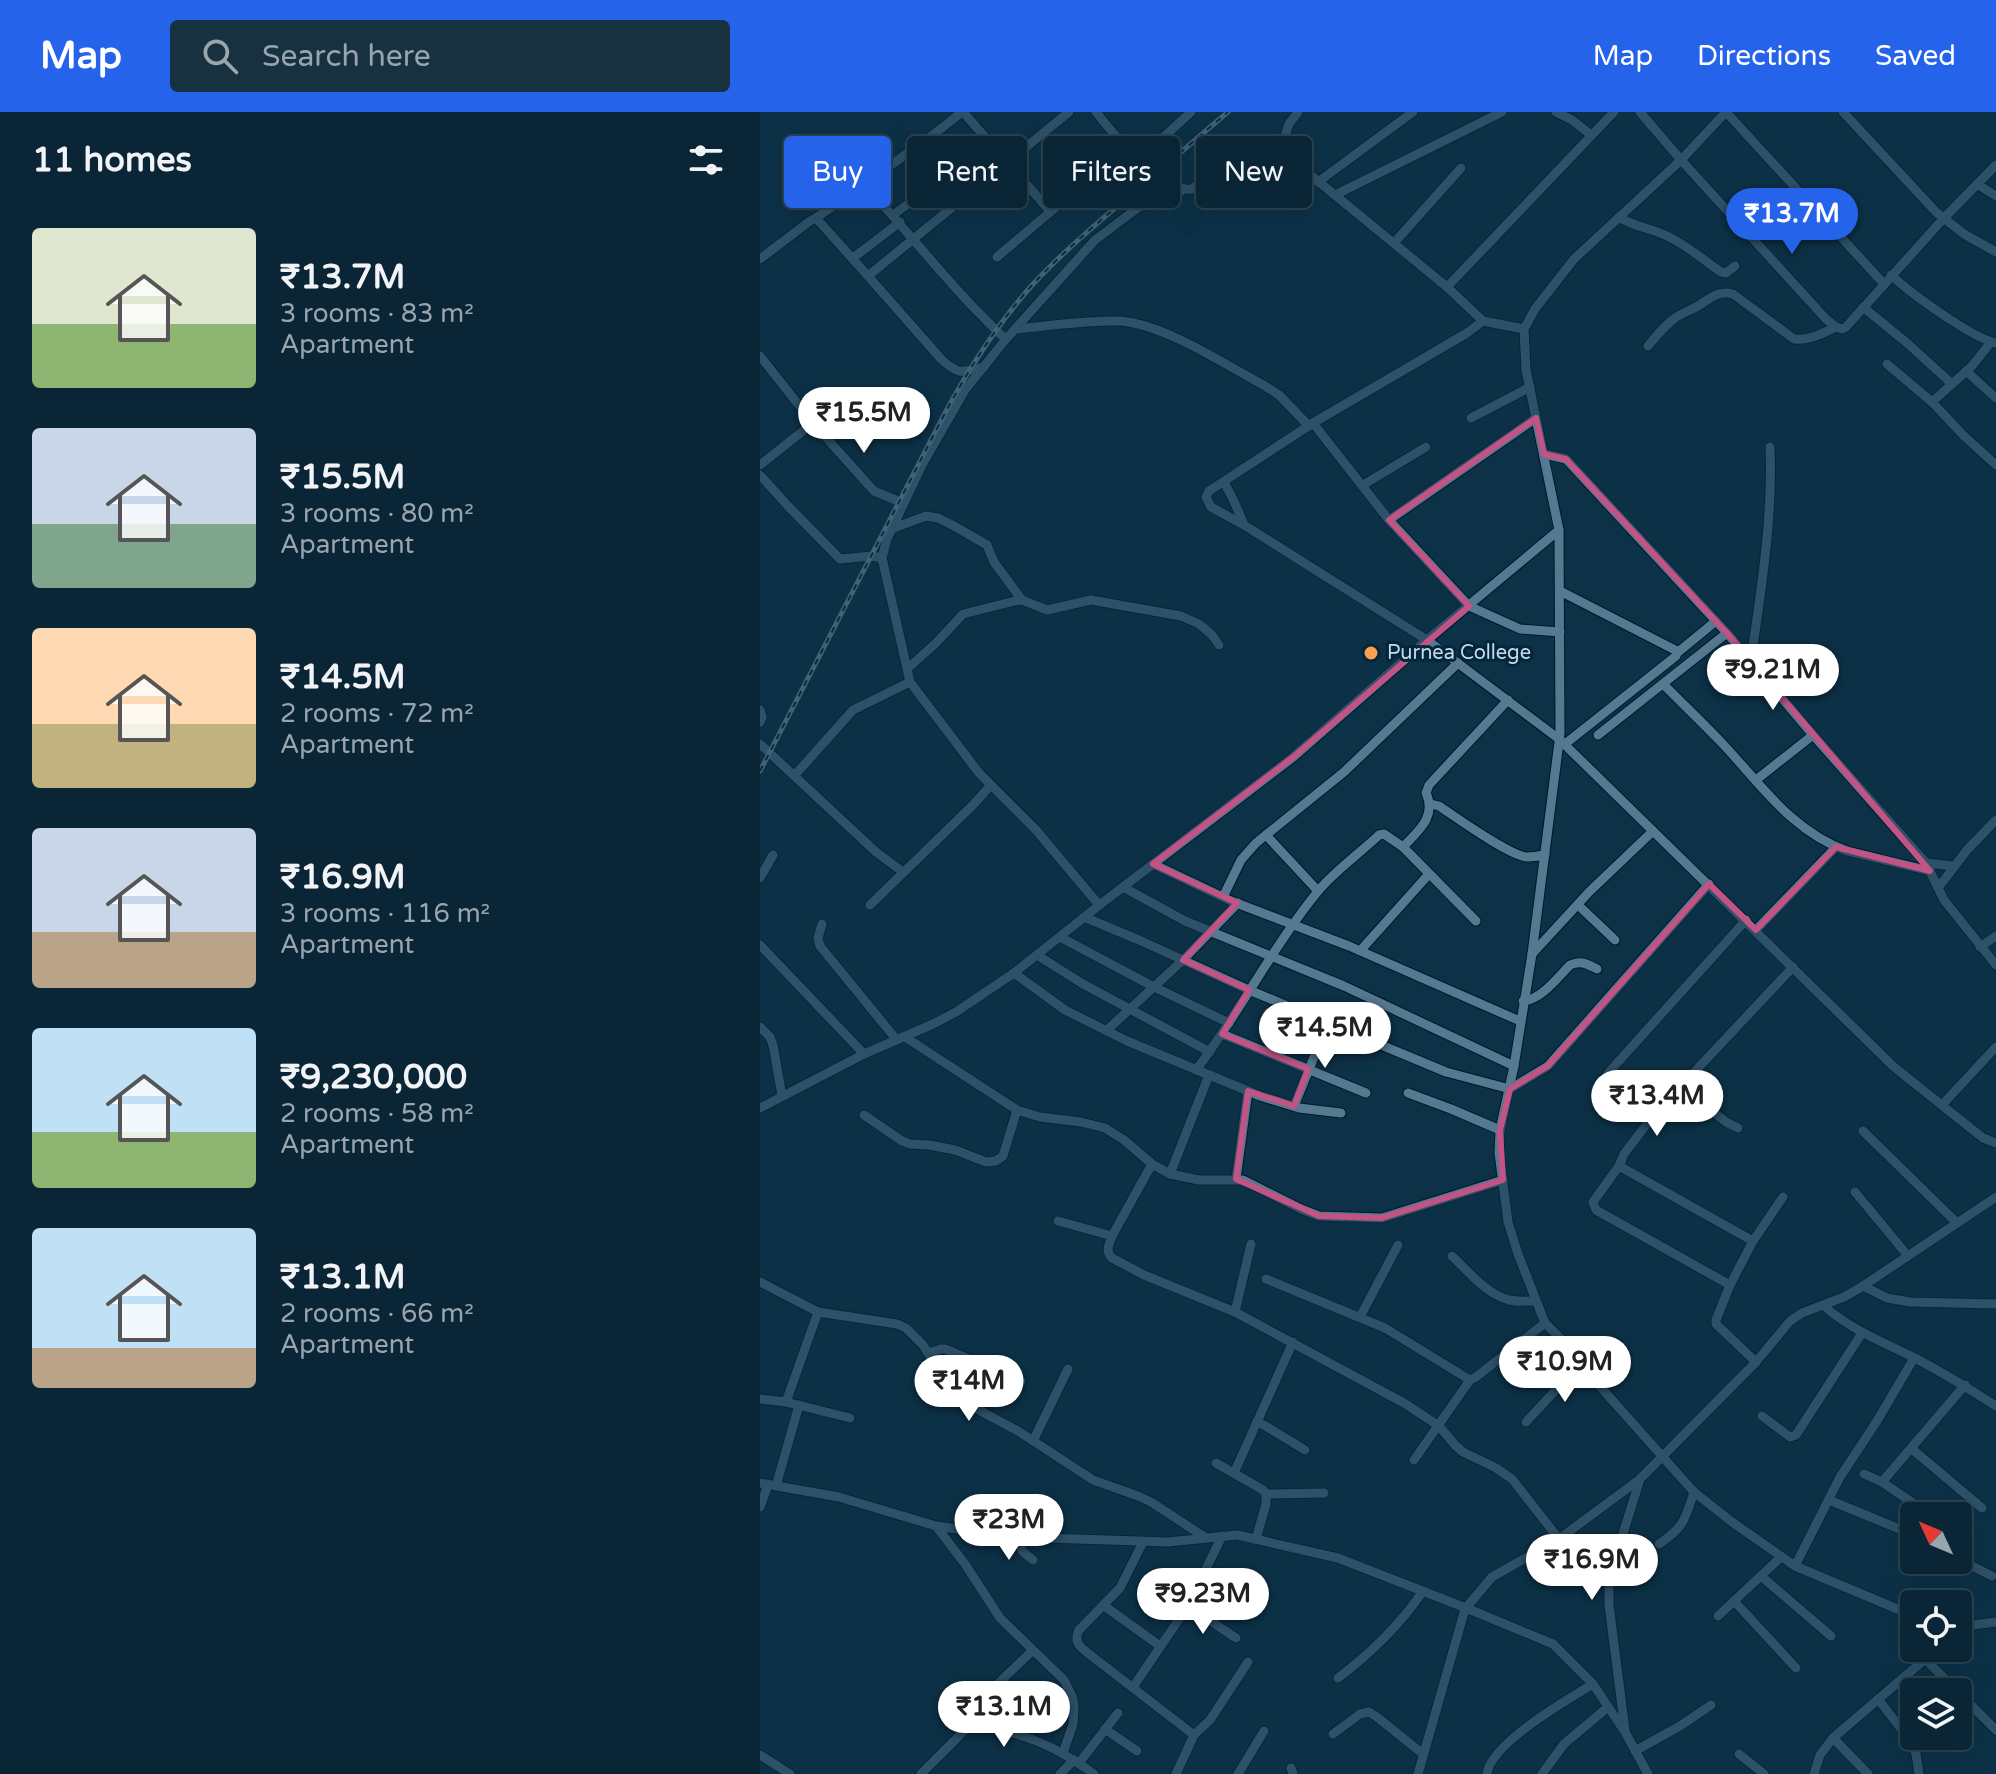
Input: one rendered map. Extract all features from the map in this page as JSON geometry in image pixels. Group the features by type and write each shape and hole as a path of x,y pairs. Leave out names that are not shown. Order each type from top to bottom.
{"street":[{"path":"891,164 962,112 984,136"},
{"path":"1027,147 1069,112"},
{"path":"1096,112 1116,136"},
{"path":"1165,136 1191,112"},
{"path":"1285,136 1298,112"},
{"path":"1318,182 1413,112"},
{"path":"1335,195 1502,112"},
{"path":"1556,112 1591,135"},
{"path":"1447,287 1614,112"},
{"path":"1640,112 1836,327 1842,329 1996,165"},
{"path":"1884,284 1726,112 1681,160 1574,259 1535,309 1524,329 1526,370 1559,530 1562,742 1532,954 1510,1089 1500,1130 1499,1153 1508,1222 1536,1301 1545,1323 1580,1364 1694,1492 1795,1566 1900,1610"},
{"path":"1843,112 1936,212 1964,234 1996,252"},
{"path":"1394,243 1461,168"},
{"path":"1312,177 1447,287 1483,321 1524,329"},
{"path":"1977,184 1996,196"},
{"path":"1027,185 1050,211"},
{"path":"1099,905 1036,830 979,773 910,682 882,558 891,529 922,465 965,390 1006,339 1108,229 1139,207 1174,198 1182,190 1196,186"},
{"path":"760,259 830,208"},
{"path":"886,208 953,285 1006,339"},
{"path":"853,258 910,208"},
{"path":"868,276 952,208"},
{"path":"997,257 1054,208"},
{"path":"1619,217 1636,226 1664,234 1721,272 1726,273 1735,266"},
{"path":"816,218 953,370 959,372 984,367"},
{"path":"1891,275 1975,335 1994,342 1932,402"},
{"path":"1648,346 1661,329 1677,317 1714,295 1725,292 1733,294 1794,339 1801,340 1836,327"},
{"path":"1863,307 1952,384"},
{"path":"1015,329 1120,321 1143,325 1171,336 1265,386 1311,425 1389,520 1469,606 1520,629 1560,632"},
{"path":"1483,321 1209,491 1206,497 1211,507 1427,640 1562,742 1894,1067 1983,1138 1996,1143"},
{"path":"760,356 813,423 874,491 903,503"},
{"path":"1887,364 1932,402 1996,465"},
{"path":"1966,371 1996,398"},
{"path":"1471,418 1530,387"},
{"path":"1389,520 1536,418"},
{"path":"760,465 813,423"},
{"path":"1363,485 1426,447"},
{"path":"1751,660 1771,481 1770,447"},
{"path":"1544,454 1566,459 1751,660 1928,867 1944,900 1996,965"},
{"path":"760,475 840,559 882,558"},
{"path":"1224,482 1244,525"},
{"path":"891,529 926,516 954,526 987,545 994,562 1022,600"},
{"path":"760,1108 864,1054 956,1012 1014,973 1292,758 1559,530"},
{"path":"1560,591 1677,653"},
{"path":"907,669 963,614 1022,600 1047,610 1091,600 1181,616 1199,624 1219,645"},
{"path":"1562,742 1676,656 1716,621"},
{"path":"1598,735 1727,633"},
{"path":"1223,897 1241,860 1266,835 1344,772 1458,663"},
{"path":"795,775 853,710 910,682"},
{"path":"1663,684 1790,817 1808,831 1836,847 1861,856 1928,867 1954,866"},
{"path":"1403,847 1423,826 1431,804 1426,793 1429,785 1508,700"},
{"path":"760,710 760,722"},
{"path":"1756,780 1813,735"},
{"path":"760,744 876,852 903,872"},
{"path":"870,905 991,785"},
{"path":"1431,804 1519,855 1545,855"},
{"path":"1938,888 1996,820"},
{"path":"1532,954 1589,892 1653,831"},
{"path":"1266,835 1318,891"},
{"path":"1196,1070 1318,891 1379,835 1387,835 1403,847 1476,921"},
{"path":"1756,930 1836,847"},
{"path":"760,878 773,855"},
{"path":"1153,864 1223,897 1360,951 1520,1021"},
{"path":"1360,951 1429,874"},
{"path":"1084,917 1446,1072 1510,1089 1548,1066 1709,884"},
{"path":"1123,887 1185,921 1344,986 1514,1066"},
{"path":"1106,1031 1183,960 1238,903"},
{"path":"1578,905 1615,940"},
{"path":"1598,1089 1610,1071 1746,920"},
{"path":"822,924 818,938 820,946 900,1038 1017,1110 1105,1128 1170,1174 1199,1180 1236,1179 1255,1184 1319,1216 1382,1218 1503,1180"},
{"path":"1980,947 1996,936"},
{"path":"1060,937 1229,1023"},
{"path":"760,945 864,1054"},
{"path":"1037,955 1083,984 1210,1052"},
{"path":"1523,1001 1530,1001 1538,995 1570,965 1585,963 1597,969"},
{"path":"1730,1285 1596,1210 1593,1202 1653,1116 1793,967"},
{"path":"1014,973 1065,1010 1196,1070 1294,1106 1341,1113"},
{"path":"1294,1106 1328,1023"},
{"path":"760,1027 773,1045 782,1096"},
{"path":"1222,1034 1366,1093"},
{"path":"1942,1105 1996,1047"},
{"path":"1170,1174 1209,1075"},
{"path":"1682,1087 1738,1128"},
{"path":"1236,1179 1248,1091"},
{"path":"1408,1093 1500,1130"},
{"path":"864,1115 902,1141 955,1150 986,1162 1003,1156 1017,1110"},
{"path":"1863,1131 1957,1223"},
{"path":"1152,1164 1112,1236 1107,1249 1112,1258 1144,1275 1235,1312 1404,1403 1439,1426 1463,1452 1512,1479 1559,1539"},
{"path":"1619,1166 1753,1241"},
{"path":"1855,1192 1908,1256"},
{"path":"1756,1362 1716,1324 1716,1320 1753,1241 1783,1197"},
{"path":"1418,1774 1466,1608 1492,1577 1559,1539 1640,1479 1756,1362 1790,1321 1863,1286 1996,1197"},
{"path":"1058,1221 1112,1236"},
{"path":"1235,1312 1251,1244"},
{"path":"1360,1317 1398,1245"},
{"path":"1452,1256 1494,1294 1510,1300 1536,1301"},
{"path":"1266,1279 1385,1328 1470,1380"},
{"path":"760,1282 818,1312 906,1328 923,1345 939,1371 977,1409 1093,1480 1138,1496 1206,1538"},
{"path":"1863,1286 1887,1298 1910,1302 1996,1304"},
{"path":"1824,1306 1841,1321 1965,1385 1996,1406"},
{"path":"786,1402 818,1312"},
{"path":"1414,1460 1470,1380 1545,1323"},
{"path":"1762,1416 1790,1437 1796,1435 1862,1333"},
{"path":"1234,1473 1293,1342"},
{"path":"928,1353 945,1349 1021,1381"},
{"path":"1795,1566 1840,1477 1914,1358"},
{"path":"1526,1422 1580,1364"},
{"path":"1033,1441 1068,1369"},
{"path":"1882,1482 1965,1385"},
{"path":"760,1399 786,1402 850,1418"},
{"path":"760,1507 799,1405"},
{"path":"1257,1421 1305,1450"},
{"path":"1912,1449 1982,1508"},
{"path":"1216,1463 1266,1494 1256,1539"},
{"path":"1864,1474 1911,1502"},
{"path":"1625,1732 1609,1605 1609,1579 1640,1479"},
{"path":"768,1485 839,1497 936,1526 1020,1537 1168,1542 1237,1535 1338,1558 1553,1644 1593,1684 1648,1774"},
{"path":"1659,1544 1675,1534 1683,1523 1694,1492"},
{"path":"1266,1494 1324,1493"},
{"path":"1829,1500 1900,1529"},
{"path":"936,1526 1000,1618 1064,1680 1074,1706 1073,1724 1063,1753"},
{"path":"1133,1687 1188,1606 1222,1536"},
{"path":"1020,1537 1022,1551 1033,1560"},
{"path":"1143,1542 1120,1588 1079,1630 1076,1641 1194,1735"},
{"path":"1718,1616 1781,1557"},
{"path":"1972,1566 1992,1576"},
{"path":"1761,1576 1831,1636"},
{"path":"1338,1678 1377,1645 1408,1613 1423,1591"},
{"path":"1734,1601 1796,1668"},
{"path":"1103,1605 1160,1646"},
{"path":"1188,1606 1236,1638"},
{"path":"1972,1626 1996,1622"},
{"path":"968,1727 966,1714 1032,1651"},
{"path":"1176,1774 1194,1735 1210,1720 1248,1662"},
{"path":"1814,1774 1820,1755 1833,1738 1921,1662"},
{"path":"1928,1662 1996,1730"},
{"path":"1487,1774 1492,1760 1526,1727 1593,1684"},
{"path":"1878,1699 1912,1743 1919,1774"},
{"path":"1635,1751 1711,1705"},
{"path":"1542,1774 1564,1744 1608,1707"},
{"path":"1333,1734 1360,1714 1369,1712 1423,1754"},
{"path":"1060,1774 1076,1761 1118,1713"},
{"path":"921,1774 968,1727 1029,1737 1063,1753 1094,1774"},
{"path":"1105,1729 1137,1751"},
{"path":"1238,1774 1264,1731"},
{"path":"1833,1738 1868,1774"},
{"path":"1739,1754 1764,1774"},
{"path":"760,1755 790,1774"}],"highlighted area":[{"path":"1536,418 1544,454 1566,459 1727,633 1930,871 1836,847 1756,930 1709,884 1548,1066 1510,1089 1500,1130 1503,1180 1382,1218 1319,1216 1236,1179 1248,1091 1294,1106 1308,1069 1222,1034 1249,990 1183,960 1237,903 1153,864 1292,758 1469,606 1389,520"}],"railway":[{"path":"760,771 944,415 996,330 1059,258 1228,112"}],"place":[{"name":"Purnea College","path":"1371,653"}]}
